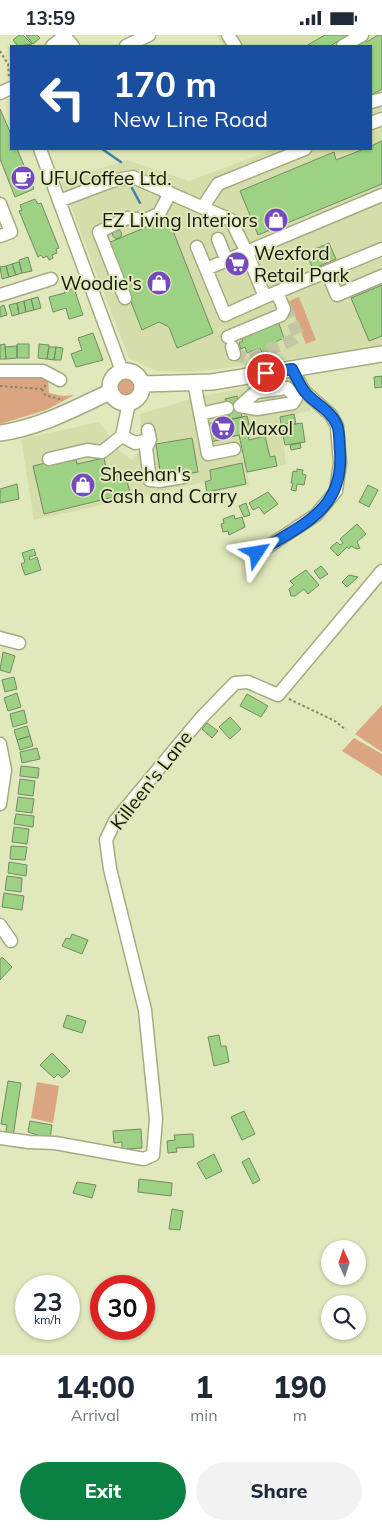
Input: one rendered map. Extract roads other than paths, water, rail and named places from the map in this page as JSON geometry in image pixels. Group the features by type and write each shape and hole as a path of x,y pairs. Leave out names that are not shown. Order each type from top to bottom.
{"main road":[{"path":"142,384 212,382 382,354"},
{"path":"122,371 137,375 142,384 141,395 129,403 117,401 110,392 110,382 117,373 122,371"},
{"path":"0,433 14,431 58,416 110,392"}],"street":[{"path":"128,45 149,35"},
{"path":"345,45 362,35"},
{"path":"54,45 68,39"},
{"path":"40,150 122,371"},
{"path":"203,207 218,184 303,150"},
{"path":"59,201 112,181 133,177 231,220 271,295 284,309 281,315 231,346"},
{"path":"125,298 99,232 127,218 145,220 159,214 170,193"},
{"path":"206,269 382,195"},
{"path":"0,204 11,232 0,236"},
{"path":"218,239 227,261"},
{"path":"197,247 225,315 382,249"},
{"path":"327,272 337,295 382,276"},
{"path":"0,295 51,279"},
{"path":"257,553 316,515 336,491 340,463 338,426 331,415 304,391 292,369"},
{"path":"0,371 42,371 57,378"},
{"path":"253,375 256,392"},
{"path":"194,382 208,455 234,449"},
{"path":"200,414 233,407 257,409 294,403 296,398 287,387 256,392 233,407"},
{"path":"49,459 87,450 102,452 122,435 129,403"},
{"path":"122,435 135,443 149,435 146,448 150,480 159,481 183,477"},
{"name":"Killeen's Lane","path":"0,1137 29,1142 55,1143 144,1159 153,1155 156,1119 145,1009 110,869 106,840 115,821 200,718 235,683 248,682 278,695 382,571"},
{"path":"0,638 19,643"},
{"path":"0,803 5,770 1,750"},
{"path":"0,925 11,941"}],"waterway":[{"path":"103,150 121,162"},
{"path":"132,188 140,203"}],"tunnel":[{"path":"234,354 249,359 294,339 298,335 288,312 284,309"}],"place":[{"name":"UFUCoffee Ltd.","path":"23,178"},
{"name":"EZ Living Interiors","path":"276,220"},
{"name":"Wexford Retail Park","path":"237,264"},
{"name":"Woodie's","path":"159,283"},
{"name":"Maxol","path":"223,428"},
{"name":"Sheehan's Cash and Carry","path":"83,485"}]}
